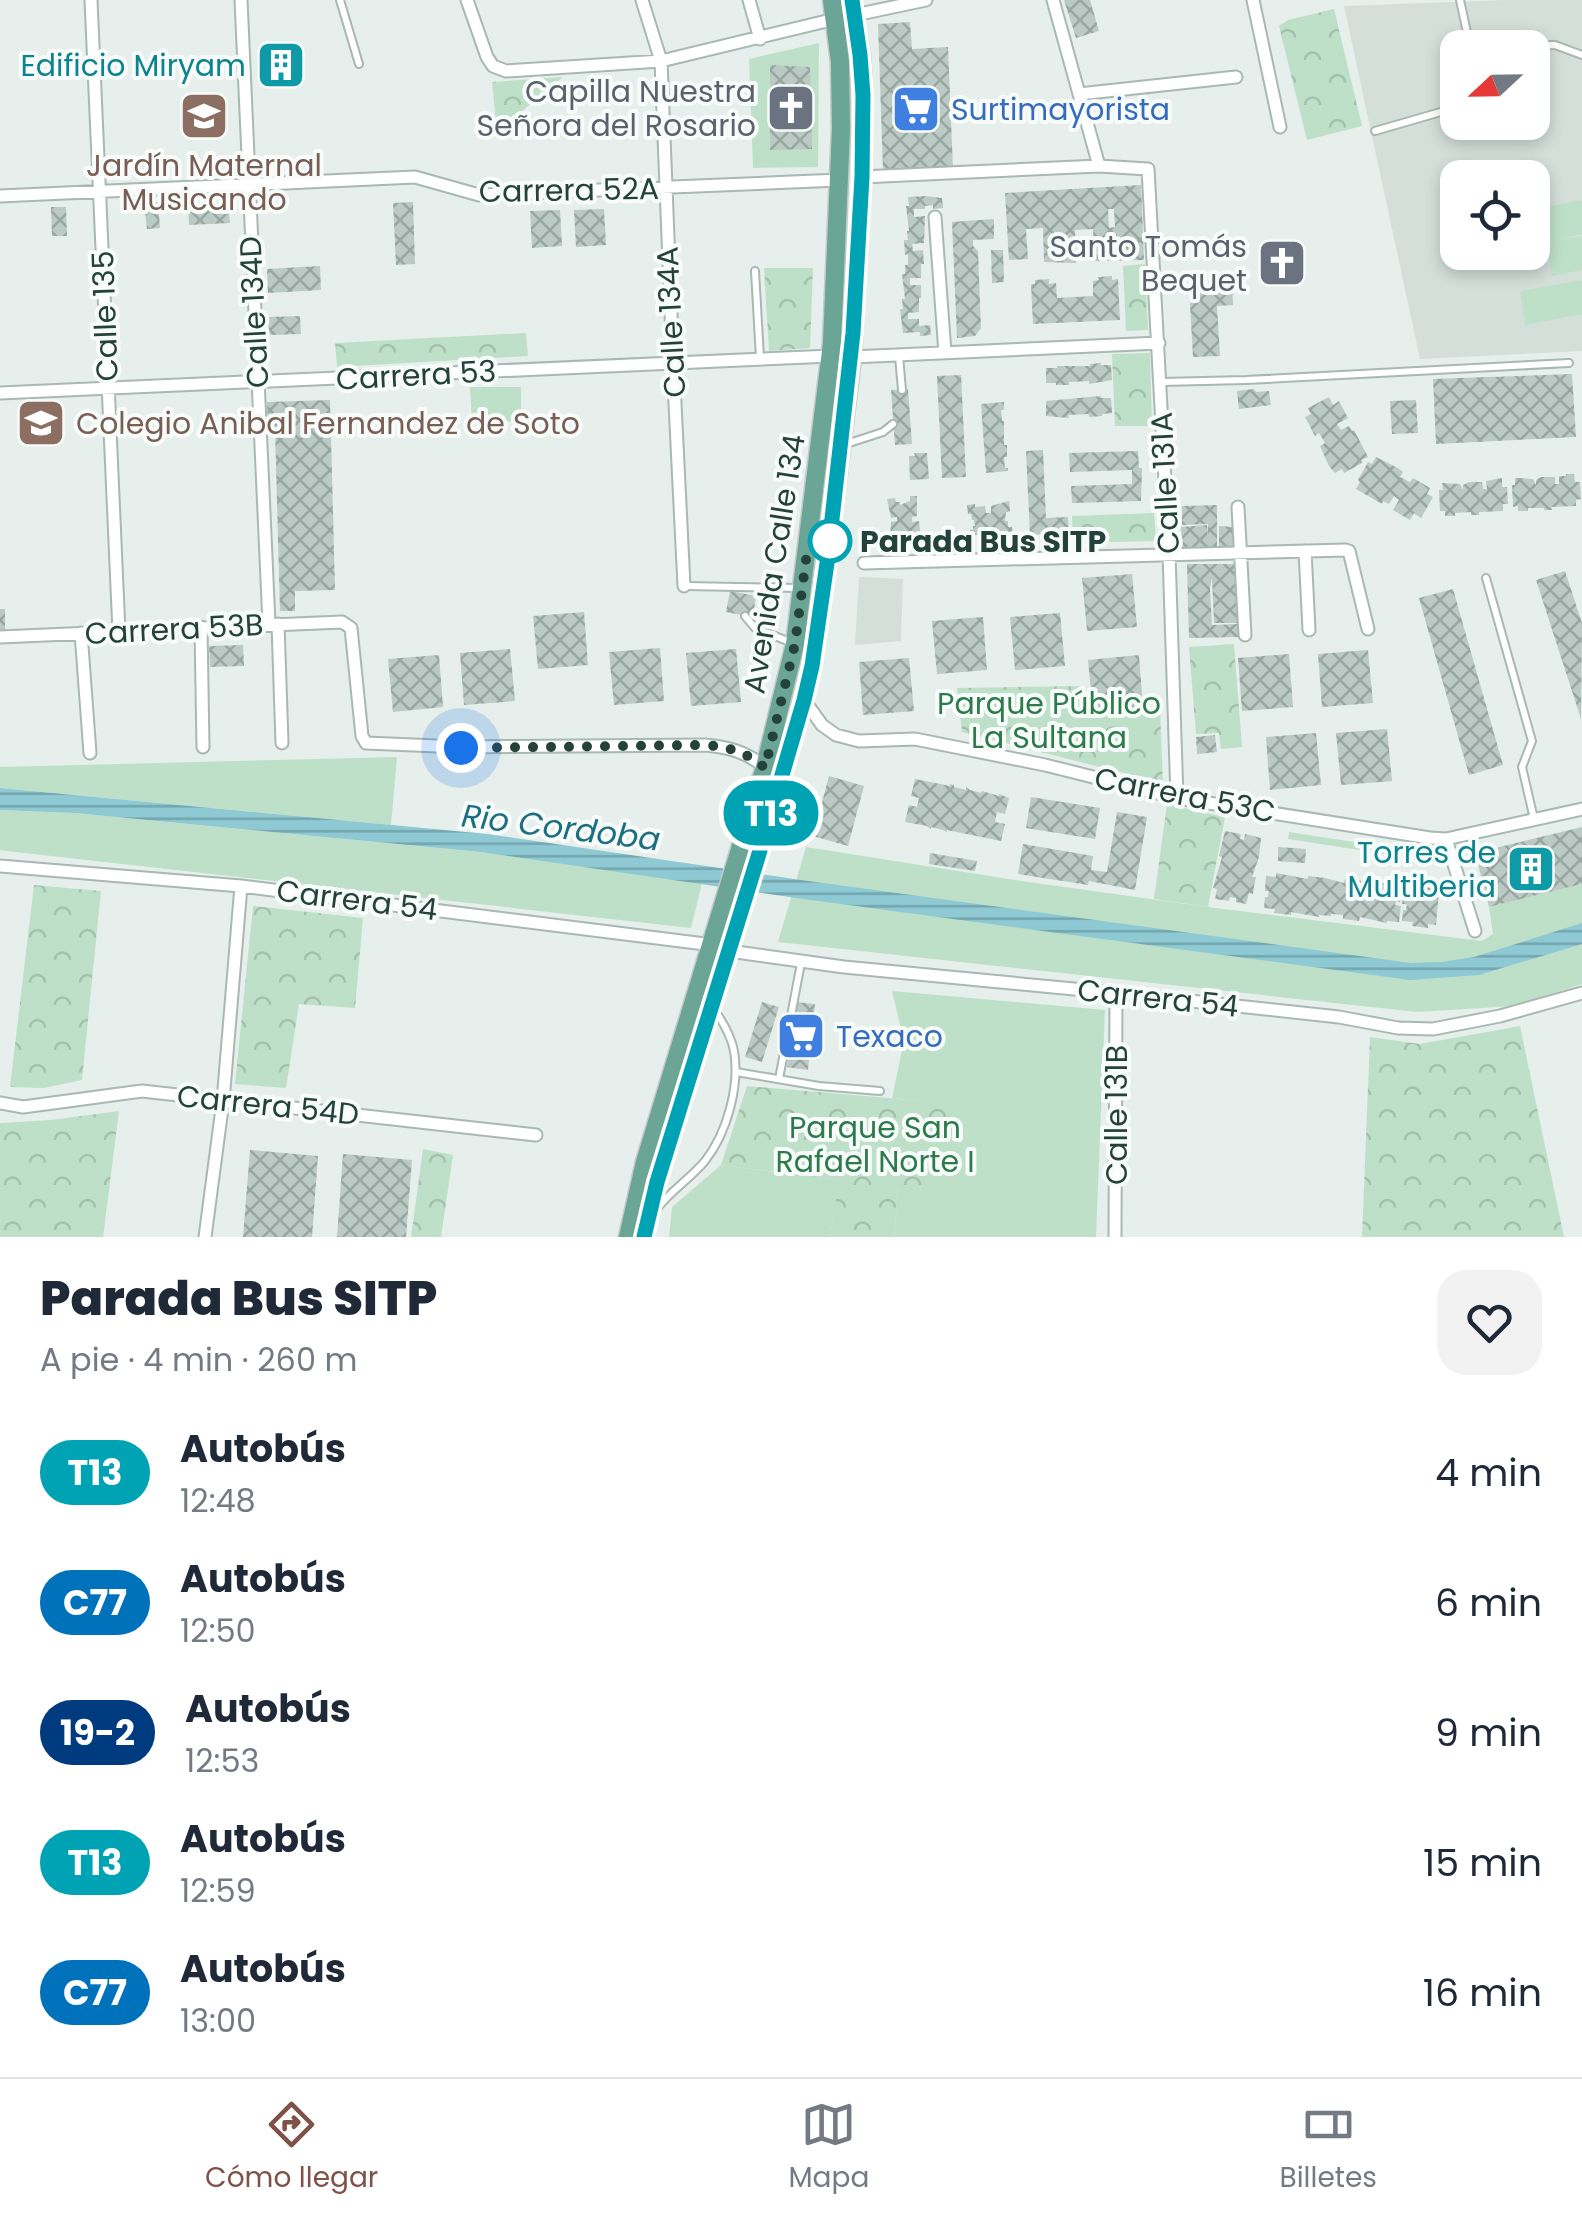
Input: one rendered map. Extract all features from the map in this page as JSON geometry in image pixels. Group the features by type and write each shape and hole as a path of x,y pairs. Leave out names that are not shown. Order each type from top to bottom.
{"main road":[{"name":"Avenida Calle 134","path":"749,855 795,644 831,356 840,180 840,62 832,0"},
{"name":"Avenida Calle 134","path":"628,1237 650,1147 804,700 822,598 852,357 862,177 862,74 854,8"},
{"name":"Avenida Calle 134","path":"645,1230 712,1005 721,948"}],"street":[{"name":"Calle 135","path":"91,0 119,632"},
{"name":"Calle 134D","path":"241,0 256,382 282,743"},
{"path":"467,0 487,57 494,66 506,71 661,61 835,19"},
{"name":"Calle 134A","path":"642,0 661,61 684,586"},
{"path":"749,0 760,38"},
{"path":"854,8 926,0"},
{"path":"862,177 1099,166 1053,0"},
{"path":"1252,0 1280,127"},
{"path":"1079,94 1236,77"},
{"name":"Calle 131A","path":"1099,166 1148,169 1169,554 1177,798"},
{"name":"Carrera 52A","path":"0,196 416,177 478,195 840,180"},
{"path":"935,217 944,353"},
{"path":"852,357 1159,343"},
{"name":"Carrera 53","path":"0,393 831,356"},
{"path":"1238,508 1245,635"},
{"path":"1305,551 1309,630"},
{"path":"864,563 1348,551 1368,629"},
{"name":"Carrera 53B","path":"0,638 342,622 350,628 366,743 461,748 705,745 732,748 765,768"},
{"path":"201,628 204,747"},
{"path":"81,634 90,753"},
{"name":"Carrera 53C","path":"804,700 822,725 836,735 858,741 914,740 1045,765 1177,798 1348,826 1446,838 1582,809"},
{"path":"1446,838 1474,931"},
{"name":"Carrera 54","path":"0,866 240,886 801,961 1339,1017 1398,1028 1433,1029 1518,1013 1582,992"},
{"path":"205,1237 222,1101 240,886"},
{"name":"Calle 131B","path":"1115,1237 1116,993"},
{"name":"Carrera 54D","path":"0,1103 23,1106 142,1091 536,1135"}],"lane":[{"path":"340,0 359,64"},
{"path":"1460,0 1467,30"},
{"path":"1550,45 1582,55"},
{"path":"1375,131 1440,112"},
{"path":"755,271 760,360"},
{"path":"899,355 902,390"},
{"path":"1160,382 1569,364"},
{"path":"842,446 883,432 894,424"},
{"path":"1486,578 1532,741 1522,767 1534,819"},
{"path":"684,586 750,591 802,588"},
{"path":"745,616 755,628 795,644"},
{"path":"779,1079 801,961"},
{"path":"645,1230 658,1206 692,1176 721,1134 736,1072 734,1049 712,1005"},
{"path":"736,1072 819,1086 880,1091"}],"shaded area":[{"path":"1582,0 1582,351 1420,359 1344,6"},
{"path":"859,577 903,579 901,641 855,645"}],"green space":[{"path":"1334,9 1362,126 1307,140 1279,26 1288,20"},
{"path":"819,43 818,167 753,168 749,59"},
{"path":"563,77 497,132 497,133 492,82"},
{"path":"1582,200 1582,234 1562,239 1582,236 1582,270 1552,276 1550,206"},
{"path":"1145,264 1148,330 1126,331 1123,266"},
{"path":"764,268 813,268 810,348 769,351"},
{"path":"1582,280 1582,314 1525,325 1520,291"},
{"path":"526,333 528,356 337,367 335,343"},
{"path":"1150,353 1152,426 1115,426 1112,354"},
{"path":"470,387 521,387 521,421 472,423"},
{"path":"1154,513 1156,541 1073,543 1072,516"},
{"path":"1234,644 1242,747 1221,749 1219,733 1196,734 1189,647"},
{"name":"Parque Público La Sultana","path":"1082,686 1084,715 1160,709 1163,783 962,732 957,688"},
{"path":"397,757 391,825 0,788 0,767"},
{"path":"1167,804 1225,817 1208,907 1154,899"},
{"path":"0,810 75,813 481,852 702,883 691,928 0,850"},
{"path":"1289,832 1438,855 1437,862 1288,839"},
{"path":"806,847 1208,907 1482,941 1493,934 1489,907 1582,884 1582,984 1513,1006 1417,1012 778,942"},
{"path":"34,885 101,891 82,1080 44,1088 10,1087"},
{"path":"253,906 363,918 355,1008 299,1004 286,1088 235,1084"},
{"path":"892,991 1105,1010 1096,1237 894,1237 898,1187 948,1104 892,1098 904,1041"},
{"path":"1520,1026 1564,1237 1362,1237 1370,1037 1420,1044"},
{"name":"Parque San Rafael Norte I","path":"747,1086 948,1103 941,1187 898,1188 894,1237 830,1237 839,1180 721,1165"},
{"path":"119,1111 103,1237 0,1237 0,1123"},
{"path":"423,1149 453,1155 441,1237 411,1237"},
{"path":"721,1165 840,1180 830,1237 669,1237 672,1207"}],"water":[{"path":"0,788 487,834 1411,963 1474,957 1582,923 1582,944 1479,975 1410,980 481,852 75,813 0,810"}],"building":[{"path":"1064,0 1090,0 1099,31 1076,38"},
{"name":"Surtimayorista","path":"910,22 912,49 948,47 953,169 883,171 878,24"},
{"name":"Edificio Miryam","path":"303,57 303,72 258,73 258,58"},
{"name":"Capilla Nuestra Señora del Rosario","path":"770,65 810,67 812,149 770,150"},
{"name":"Jardín Maternal Musicando","path":"186,107 223,107 223,125 186,125"},
{"path":"1141,185 1144,260 1094,261 1093,229 1075,230 1076,263 1044,262 1043,228 1026,229 1028,259 1009,260 1005,193","holes":["1108,209 1114,209 1115,227 1109,228"]},
{"path":"908,197 942,198 943,208 933,209 933,205 914,209 914,217 925,216 924,243 912,244 913,251 923,250 924,264 921,278 910,278 910,285 921,285 921,298 919,312 908,313 908,319 919,319 919,326 930,325 931,335 920,336 920,332 903,333 900,309 905,299 902,274 908,265 904,240 908,240 909,231 906,206"},
{"path":"158,202 160,228 147,229 144,203"},
{"path":"413,202 415,264 396,265 393,203"},
{"path":"228,203 230,223 189,225 188,205"},
{"path":"51,207 66,207 67,236 52,236"},
{"path":"604,209 606,245 576,247 574,210"},
{"path":"560,210 562,246 532,248 530,211"},
{"path":"994,219 994,239 973,240 978,251 981,328 975,336 957,338 952,222"},
{"path":"991,250 1003,250 1004,282 992,283"},
{"path":"320,266 321,290 268,293 267,269"},
{"path":"1112,276 1112,280 1118,279 1120,320 1033,324 1031,284 1035,280 1056,283 1057,298 1093,296 1093,281"},
{"path":"1232,278 1233,305 1217,306 1220,356 1193,357 1189,286"},
{"path":"300,316 301,334 269,335 268,317"},
{"path":"1111,365 1112,380 1069,385 1046,383 1046,368"},
{"path":"1572,374 1576,437 1436,444 1433,379"},
{"path":"961,375 966,477 942,478 937,376"},
{"path":"908,389 912,444 895,445 891,390"},
{"path":"1237,391 1269,391 1271,405 1239,409"},
{"path":"1329,397 1333,405 1339,401 1348,418 1337,424 1341,430 1349,426 1354,430 1368,457 1344,473 1342,469 1335,473 1329,466 1320,446 1325,443 1319,433 1315,436 1305,417 1311,414 1308,408"},
{"path":"1111,398 1112,413 1068,415 1069,418 1046,416 1046,401"},
{"path":"330,400 335,590 295,591 295,611 280,611 275,429 268,429 267,402"},
{"path":"1416,400 1418,433 1392,434 1390,401"},
{"path":"1004,402 1001,410 1008,471 986,473 981,404"},
{"path":"1043,450 1046,518 1068,517 1069,533 1030,535 1026,451"},
{"path":"1138,451 1141,501 1072,503 1071,486 1132,484 1132,470 1070,472 1069,453"},
{"path":"914,453 927,453 929,479 910,480 909,456 915,456"},
{"path":"1376,457 1403,472 1400,477 1410,482 1413,478 1430,488 1427,494 1433,497 1421,518 1414,513 1410,520 1393,510 1399,500 1394,496 1389,504 1382,504 1356,489 1368,462 1372,464"},
{"path":"1574,474 1575,482 1580,482 1581,499 1576,500 1576,506 1528,511 1513,507 1515,478 1533,479 1536,485 1541,477 1555,477 1555,484 1559,484 1559,476"},
{"path":"1502,478 1508,504 1503,504 1503,511 1445,516 1445,511 1440,511 1442,483 1460,484 1463,490 1469,482 1482,482 1483,489 1487,489 1486,481"},
{"path":"910,496 917,496 917,516 912,517 912,522 919,521 924,538 916,539 916,535 909,536 908,532 890,540 891,522 897,521 897,517 891,518 887,499 895,498 900,505 910,501"},
{"path":"1009,501 1005,521 1013,534 993,533 993,527 987,527 988,533 970,536 975,526 967,505 985,506 986,513 991,513 991,506"},
{"path":"1217,505 1217,547 1182,549 1181,527 1207,525 1208,538 1208,524 1182,525 1182,506"},
{"path":"1219,526 1234,527 1234,547 1219,547"},
{"path":"1187,564 1237,564 1238,623 1214,623 1212,578 1210,588 1212,625 1239,624 1240,637 1189,638"},
{"path":"1565,571 1582,623 1581,719 1536,580"},
{"path":"1132,574 1137,627 1087,631 1082,578"},
{"path":"1453,589 1503,765 1469,775 1419,598"},
{"path":"730,591 756,596 753,617 726,612"},
{"path":"0,609 5,609 5,631 0,631"},
{"path":"584,612 588,665 538,669 533,616"},
{"path":"1060,613 1065,666 1015,670 1010,617"},
{"path":"983,617 987,670 937,674 932,621"},
{"path":"243,645 244,666 210,667 209,646"},
{"path":"660,648 664,701 614,705 609,652"},
{"path":"510,649 515,701 464,705 460,653"},
{"path":"736,649 741,702 691,706 686,653"},
{"path":"1368,650 1373,703 1322,707 1318,654"},
{"path":"1289,654 1293,707 1242,711 1238,658"},
{"path":"439,655 443,707 393,712 388,659"},
{"path":"1139,655 1143,708 1093,712 1088,660"},
{"path":"909,658 914,711 863,715 859,662"},
{"path":"1387,729 1392,781 1341,785 1336,733"},
{"path":"1316,733 1321,785 1270,790 1266,737"},
{"path":"1215,735 1217,752 1197,754 1196,737"},
{"path":"829,776 864,786 848,846 813,836"},
{"path":"915,779 1009,798 1005,814 997,812 995,822 1005,824 1001,841 905,822 909,805 917,807 919,798 911,796"},
{"path":"1031,797 1100,808 1095,839 1026,828"},
{"path":"1117,812 1147,817 1135,890 1018,874 1023,844 1093,856 1091,870 1107,872"},
{"name":"Torres de Multiberia","path":"1582,827 1582,884 1489,907 1475,853"},
{"path":"1225,831 1241,834 1240,839 1244,840 1245,834 1261,838 1252,877 1256,877 1253,894 1249,893 1246,904 1230,897 1229,901 1215,899 1217,889 1213,888"},
{"path":"1278,847 1306,849 1305,863 1278,861"},
{"path":"930,853 977,861 975,871 929,864"},
{"path":"1276,873 1402,886 1400,902 1395,905 1401,906 1399,922 1360,917 1359,921 1331,914 1319,917 1274,913 1275,909 1264,908 1269,891 1265,891 1266,876 1276,877"},
{"path":"1414,886 1439,891 1436,925 1428,924 1428,928 1402,921 1407,904 1402,904 1404,889 1413,890"},
{"name":"Texaco","path":"762,1002 779,1007 762,1062 745,1057"},
{"name":"Texaco","path":"795,1002 815,1004 808,1070 787,1067"},
{"path":"250,1150 318,1156 312,1237 243,1237"},
{"path":"343,1154 412,1160 406,1237 337,1237"}],"bus line":[{"name":"T13","path":"644,1237 657,1182 758,857 812,666 852,357 863,95 852,0"}],"place":[{"name":"Edificio Miryam","path":"281,65"},
{"name":"Capilla Nuestra Señora del Rosario","path":"791,108"},
{"name":"Surtimayorista","path":"916,109"},
{"name":"Jardín Maternal Musicando","path":"204,116"},
{"name":"Santo Tomás Bequet","path":"1282,263"},
{"name":"Colegio Anibal Fernandez de Soto","path":"41,423"},
{"name":"Parada Bus SITP","path":"830,541"},
{"name":"Torres de Multiberia","path":"1531,869"},
{"name":"Texaco","path":"801,1036"}],"route":[{"path":"461,748 705,745 732,748 765,768 795,644 807,552 830,541"}],"water label":[{"name":"Rio Cordoba","path":"561,827"}]}
